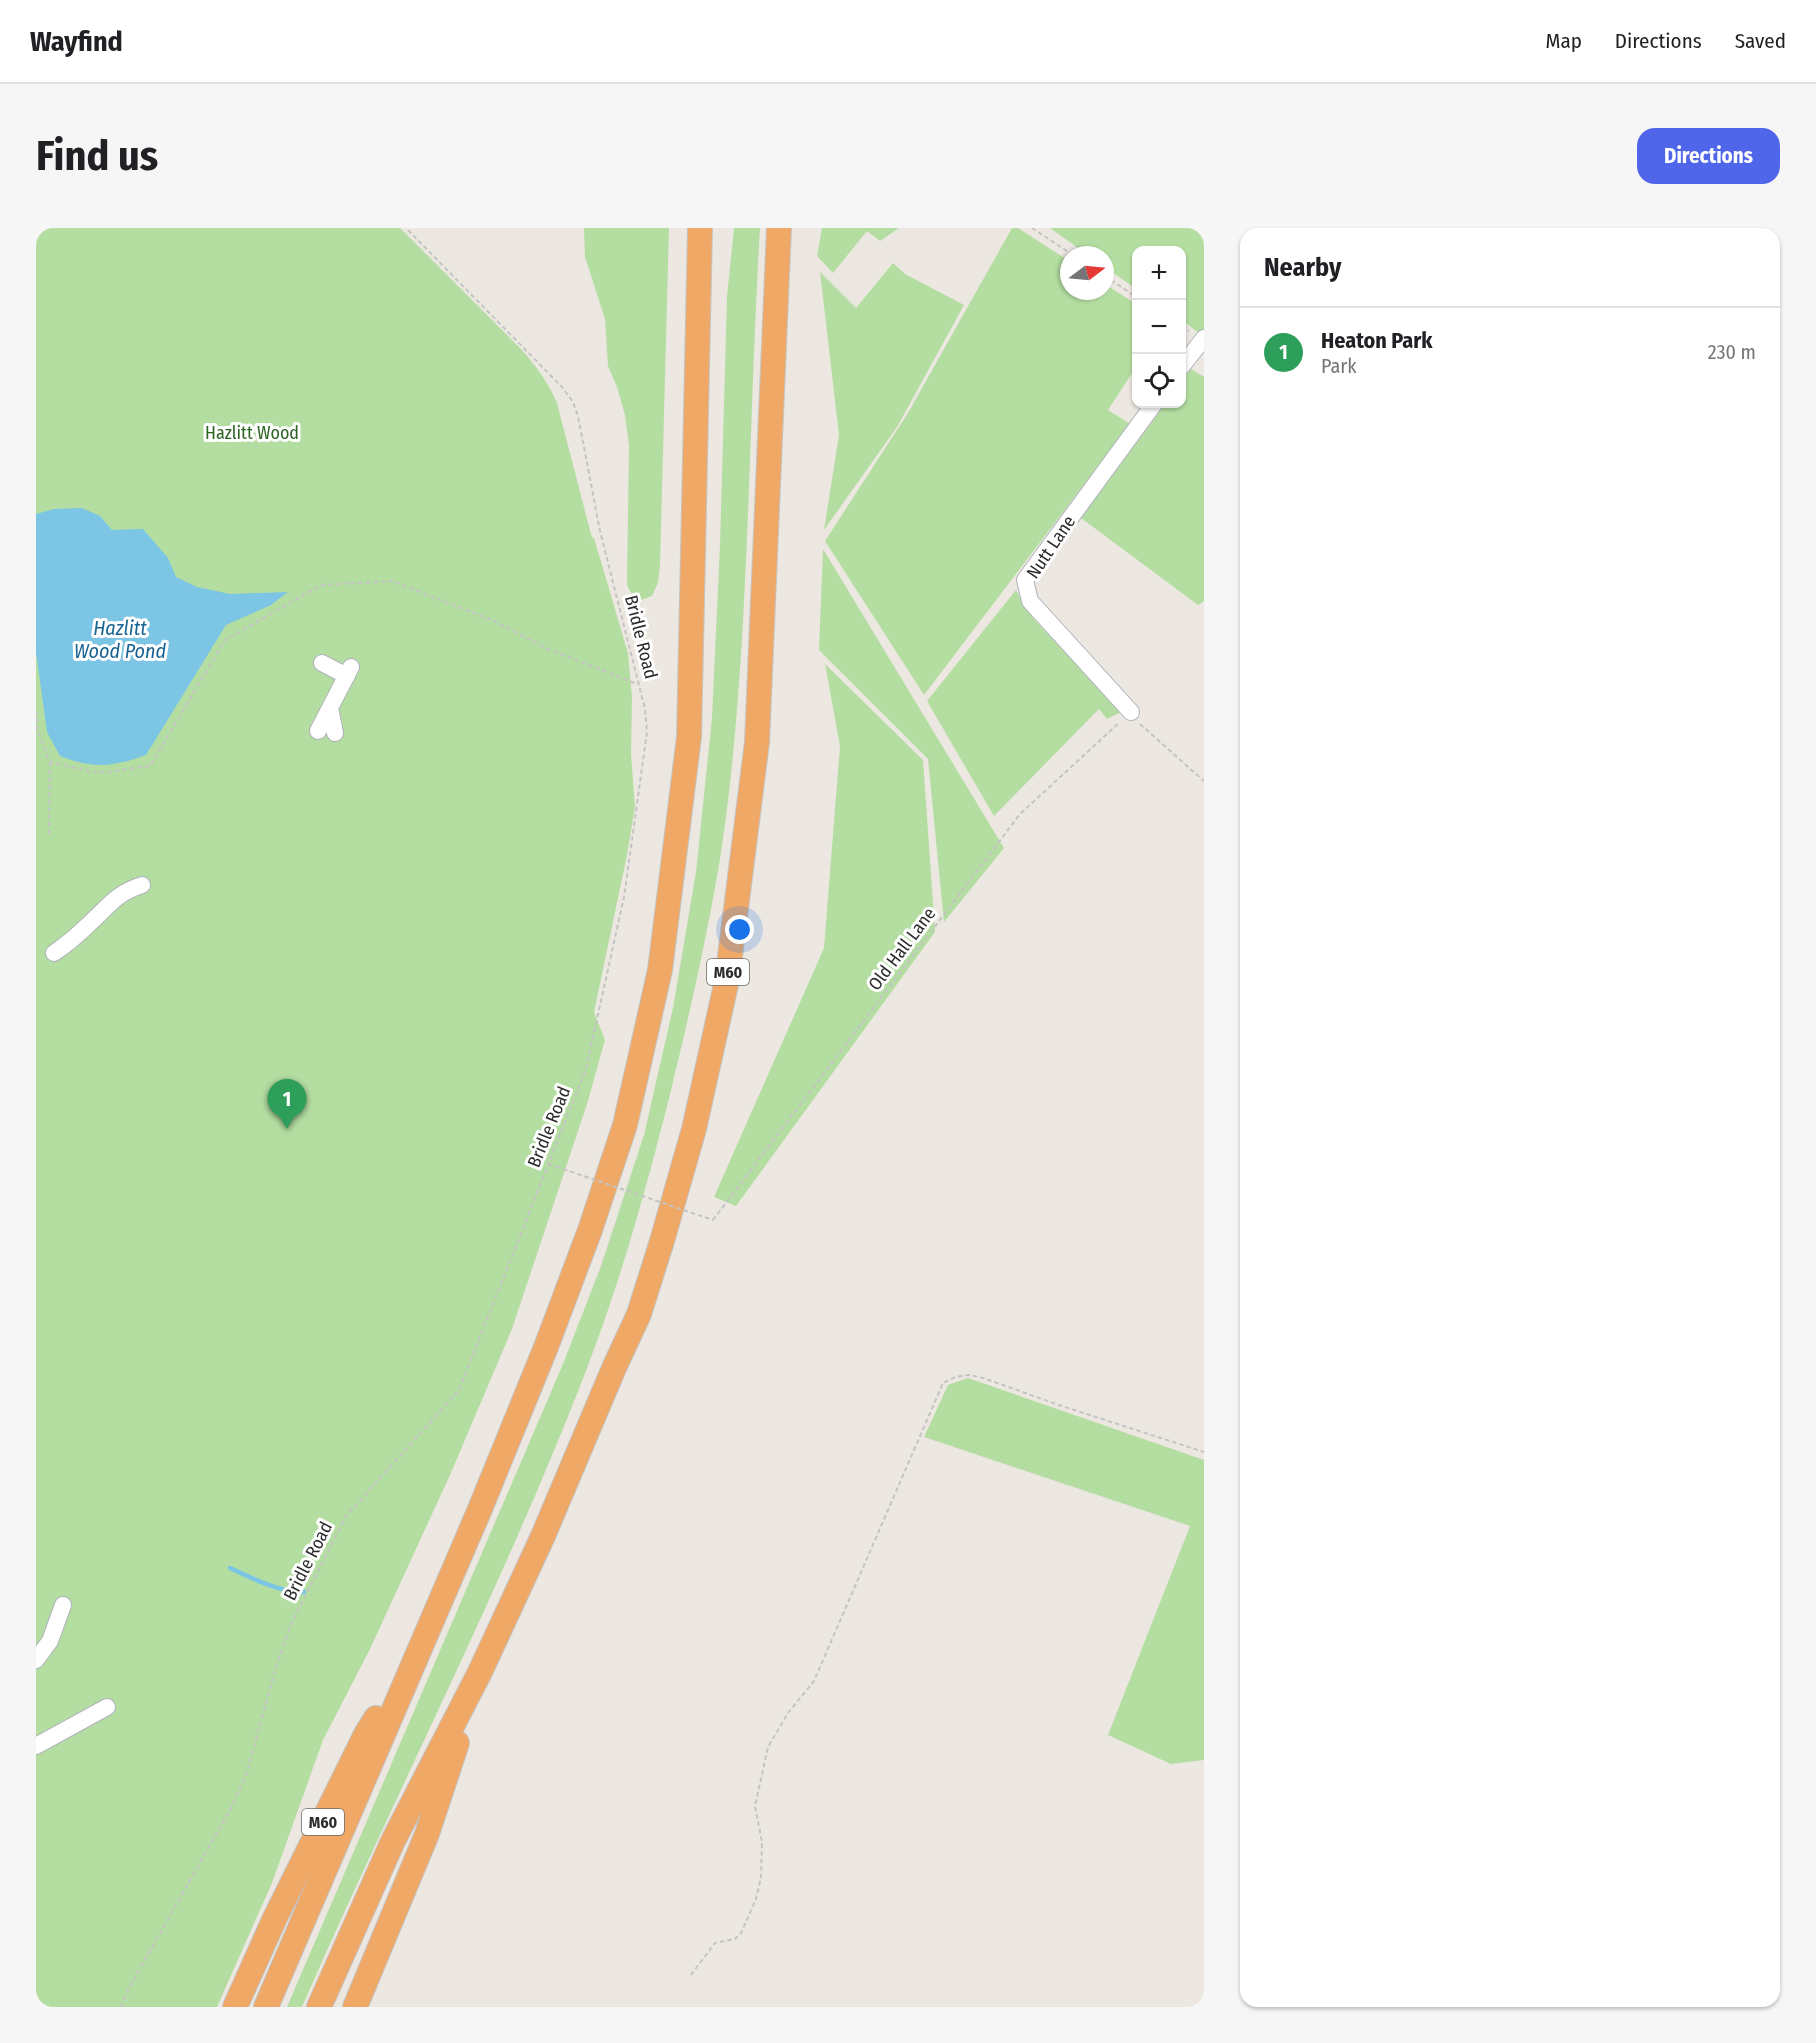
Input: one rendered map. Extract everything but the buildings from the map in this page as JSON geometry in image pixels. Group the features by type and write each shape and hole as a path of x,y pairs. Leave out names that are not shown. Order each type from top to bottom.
{"highway":[{"name":"M60","path":"266,2007 422,1644 546,1347 590,1230 625,1125 660,970 689,737 700,228"},
{"name":"M60","path":"319,2007 393,1840 480,1672 543,1536 639,1314 694,1129 727,980 757,742 779,228"},
{"name":"M60","path":"235,2007 274,1920 366,1734 422,1644"},
{"name":"M60","path":"355,2007 427,1834 480,1672"}],"street":[{"path":"1186,361 1204,338"},
{"name":"Nutt Lane","path":"1131,712 1030,601 1025,580 1151,408"},
{"path":"318,731 349,672 322,664"},
{"path":"330,708 335,733"},
{"path":"54,953 74,939 110,902 127,890 142,885"},
{"path":"36,1660 50,1641 63,1605"},
{"path":"36,1746 107,1707"}],"path":[{"name":"Bridle Road","path":"121,2007 231,1808 246,1775 276,1667 290,1626 346,1516 459,1390 586,1069 624,897 647,732 645,709 600,531 578,416 573,402 562,387 406,228"},
{"path":"1032,228 1060,246"},
{"path":"1114,282 1132,294"},
{"path":"36,711 38,728"},
{"name":"Old Hall Lane","path":"548,1164 713,1220 1020,814 1131,712"},
{"path":"1131,712 1140,724 1204,781"},
{"path":"49,834 50,762"},
{"path":"690,1975 715,1943 735,1939 741,1933 756,1899 761,1877 762,1842 755,1806 768,1748 788,1713 814,1681 943,1383 962,1376 983,1378 1204,1452"}],"green space":[{"name":"Hazlitt Wood","path":"36,228 400,228 521,349 550,388 557,403 592,538 594,538 628,653 632,696 631,754 635,807 594,1012 605,1040 587,1104 512,1329 450,1475 370,1649 323,1740 272,1883 217,2007 36,2007"},
{"path":"584,228 669,228 660,565 658,583 652,596 641,600 633,597 627,585 629,445 625,415 608,366 605,319 585,257"},
{"path":"734,228 760,228 745,588 738,697 723,842 708,926 671,1090 621,1270 597,1341 552,1456 483,1614 302,2007 287,2007 563,1364 601,1266 644,1135 673,1008 696,872 712,718 720,545 727,297"},
{"path":"822,228 899,228 880,241 867,231 833,273 817,256"},
{"path":"1012,228 1018,228 1060,255 1060,300 1114,300 1114,290 1132,301 1132,373 1108,410 1130,424 924,695 825,541 908,413"},
{"path":"1050,228 1204,228 1204,331 1200,334 1186,323 1186,246 1132,246 1132,286 1114,273 1114,246 1075,246"},
{"path":"893,263 905,274 964,305 897,427 824,530 839,435 820,272 856,308"},
{"path":"1191,369 1204,377 1204,601 1198,605 1081,518 1162,408 1186,408 1186,376"},
{"path":"823,549 1004,848 944,922 928,759 819,650"},
{"path":"1016,590 1032,617 1121,712 1107,719 1099,709 994,816 927,701"},
{"path":"825,664 923,760 935,932 736,1206 714,1197 824,948 840,746"},
{"path":"968,1378 1204,1460 1204,1760 1171,1764 1108,1735 1190,1526 924,1437 948,1385"}],"water":[{"name":"Hazlitt Wood Pond","path":"82,508 100,516 112,530 143,529 168,558 176,577 197,587 230,594 288,592 271,605 226,625 146,755 113,764 93,765 60,756 47,732 36,652 36,514 54,509"}],"waterway":[{"path":"230,1568 275,1587 304,1592"}],"place":[{"name":"Heaton Park","path":"287,1129"}]}
